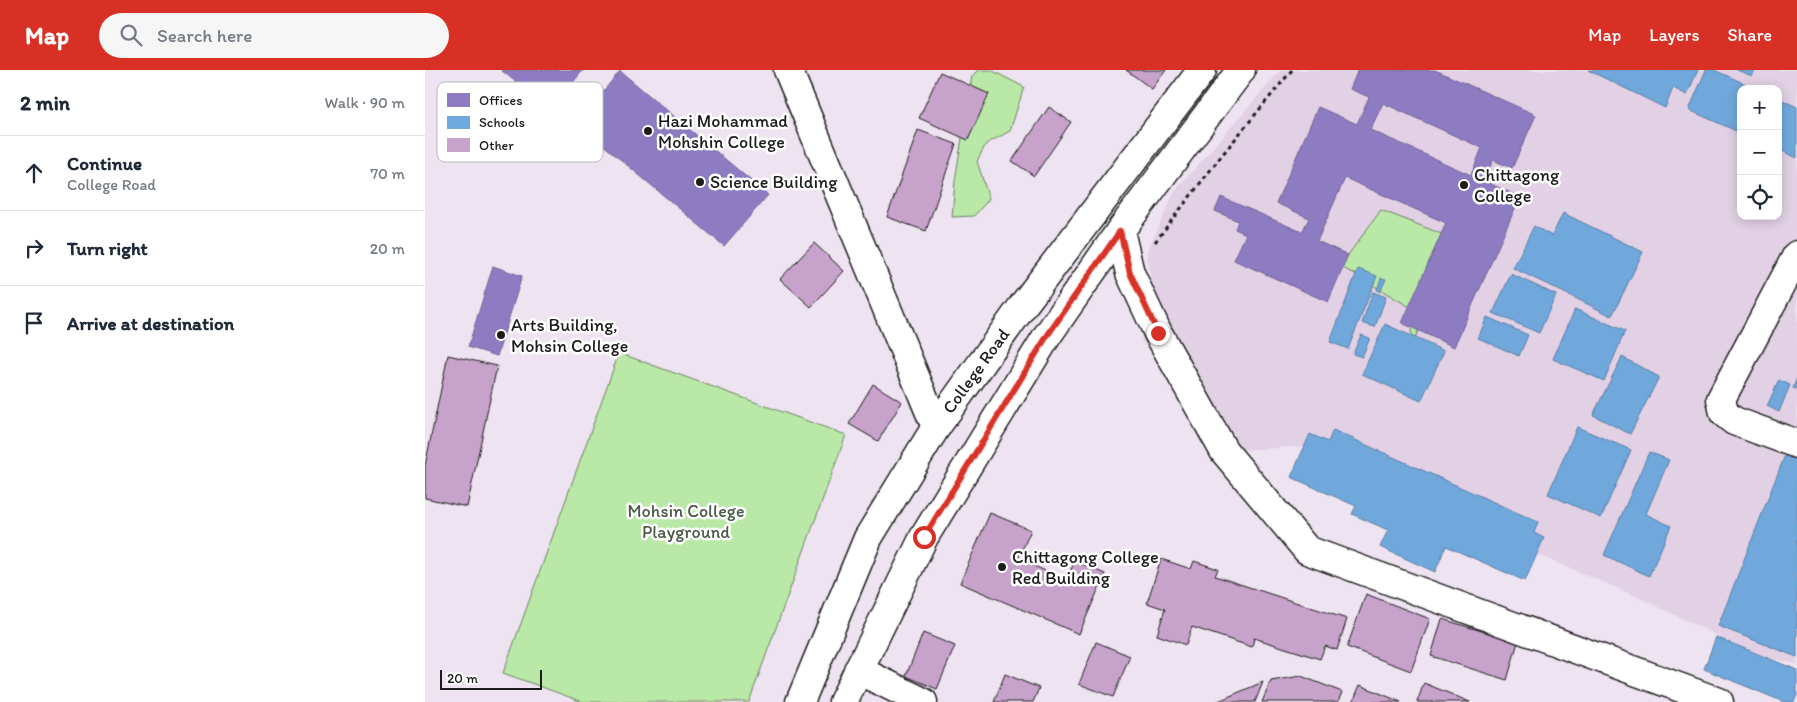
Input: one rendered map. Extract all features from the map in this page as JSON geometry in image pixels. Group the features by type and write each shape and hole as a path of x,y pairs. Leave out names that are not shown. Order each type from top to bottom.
{"street":[{"path":"787,70 937,427"},
{"name":"College Road","path":"800,702 868,538 937,427 1024,304 1202,70"},
{"path":"843,702 924,537 1047,336 1120,231 1241,70"},
{"path":"1120,231 1130,273 1158,333 1224,451 1307,550 1719,702"},
{"path":"1797,255 1721,399 1724,412 1734,421 1797,444"},
{"path":"858,670 923,702"}],"shaded area":[{"name":"Chittagong College","path":"1281,70 1797,70 1797,664 1762,657 1638,597 1394,494 1309,446 1224,451 1158,333 1147,252 1175,191"}],"green space":[{"path":"978,70 991,70 1024,87 1010,131 986,144 977,161 989,199 974,216 952,217 955,181 972,76"},
{"path":"1381,210 1457,240 1412,345 1410,307 1340,266"},
{"name":"Mohsin College Playground","path":"619,353 846,435 749,702 583,702 503,673"}],"building: Offices":[{"path":"501,70 583,70 573,82 516,82"},
{"path":"1358,70 1435,70 1536,115 1512,168 1493,160 1484,181 1520,197 1454,347 1402,323 1446,223 1345,178 1317,241 1348,255 1328,302 1234,260 1246,234 1235,229 1238,221 1215,211 1221,197 1302,232 1309,218 1276,203 1318,107 1357,124 1369,97 1350,89","holes":["1383,103 1482,148 1471,175 1370,130"]},
{"path":"620,71 768,195 724,246 603,145 603,92"},
{"path":"493,266 522,276 497,356 468,347"}],"building: Schools":[{"path":"1588,70 1698,70 1687,95 1673,88 1665,108"},
{"path":"1706,70 1714,70 1748,85 1737,85 1737,131 1689,110"},
{"path":"1737,70 1755,70 1752,76"},
{"path":"1782,100 1797,107 1797,158 1782,151"},
{"path":"1563,213 1643,252 1612,316 1513,268 1534,226 1552,236"},
{"path":"1358,269 1377,276 1348,349 1330,342"},
{"path":"1511,274 1556,295 1539,333 1493,313"},
{"path":"1381,278 1386,279 1380,292 1377,290"},
{"path":"1373,292 1386,297 1375,327 1362,323"},
{"path":"1575,309 1625,331 1604,381 1553,359"},
{"path":"1487,317 1528,335 1519,356 1478,338"},
{"path":"1385,324 1444,351 1421,401 1362,374"},
{"path":"1361,335 1370,338 1362,357 1353,354"},
{"path":"1622,357 1659,377 1630,434 1593,415"},
{"path":"1797,378 1797,389 1793,388"},
{"path":"1779,380 1790,385 1779,412 1767,406"},
{"path":"1577,427 1631,450 1601,518 1548,494"},
{"path":"1333,430 1538,522 1534,533 1544,538 1525,581 1446,546 1435,572 1380,547 1388,530 1352,514 1356,506 1291,477 1310,434 1328,442"},
{"path":"1649,452 1669,460 1646,514 1671,526 1649,576 1604,555"},
{"path":"1785,455 1797,460 1797,657 1718,626"},
{"path":"1716,637 1797,670 1797,695 1794,702 1784,702 1704,669"}],"building: Other":[{"path":"1126,70 1166,70 1152,89"},
{"path":"940,72 989,94 968,140 919,118"},
{"path":"1049,107 1071,122 1034,176 1012,161"},
{"path":"918,130 956,144 926,231 887,217"},
{"path":"814,243 844,271 811,307 780,279"},
{"path":"448,355 497,366 467,507 425,498 425,466"},
{"path":"873,384 902,402 878,441 849,424"},
{"name":"Chittagong College Red Building","path":"990,513 1031,530 1018,559 1066,580 1075,561 1105,574 1079,634 960,583"},
{"path":"1161,559 1191,569 1194,561 1218,569 1215,576 1347,619 1337,650 1325,646 1320,659 1254,638 1252,647 1192,627 1186,645 1157,635 1165,609 1147,603"},
{"path":"1366,594 1430,619 1411,671 1347,647"},
{"path":"1442,619 1518,642 1507,680 1431,656"},
{"path":"923,633 955,646 937,689 906,676"},
{"path":"1096,642 1130,656 1113,697 1079,684"},
{"path":"1005,674 1039,688 1033,702 994,702"},
{"path":"1301,676 1342,692 1338,702 1262,702 1271,681"},
{"path":"1263,682 1255,702 1216,702"},
{"path":"1424,683 1470,702 1417,702"},
{"path":"1360,685 1401,702 1353,702"}],"place":[{"name":"Hazi Mohammad Mohshin College","path":"648,131"},
{"name":"Science Building","path":"700,182"},
{"name":"Chittagong College","path":"1464,185"},
{"name":"Arts Building, Mohsin College","path":"501,335"},
{"name":"Chittagong College Red Building","path":"1002,567"}],"route":[{"path":"924,537 1047,336 1120,231 1130,273 1158,333"}]}
